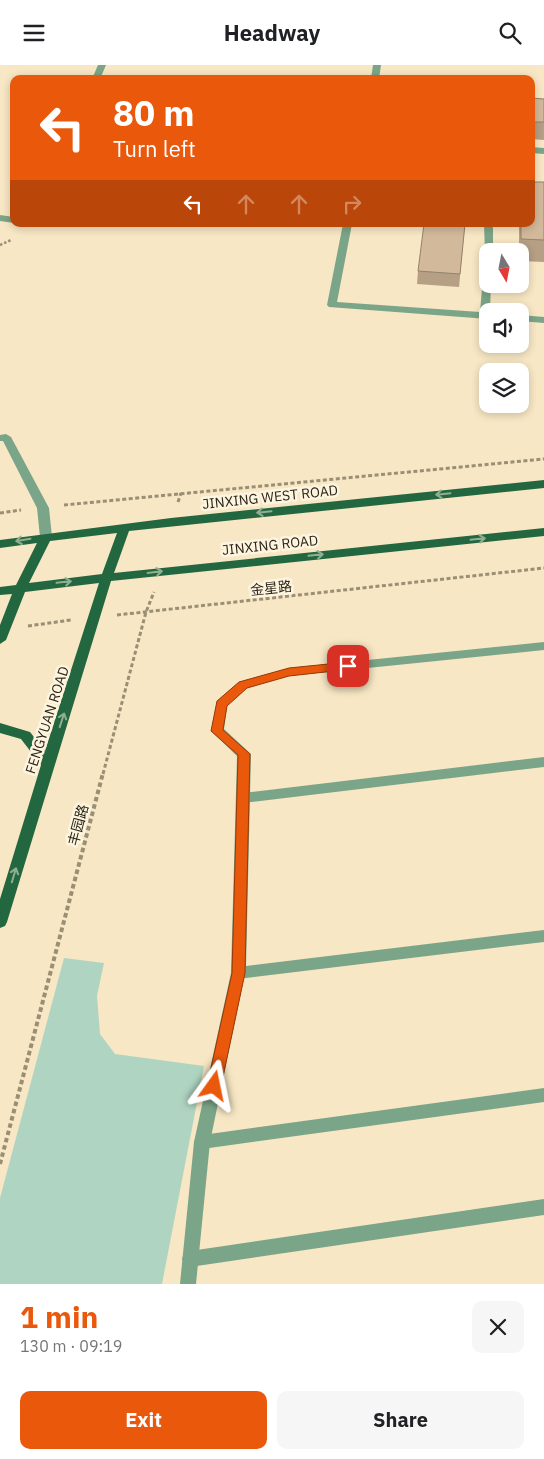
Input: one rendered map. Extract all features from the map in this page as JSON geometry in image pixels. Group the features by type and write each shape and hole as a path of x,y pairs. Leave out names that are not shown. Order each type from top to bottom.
{"main road":[{"name":"JINXING WEST ROAD","path":"0,544 124,527 544,484"},
{"name":"FENGYUAN ROAD","path":"0,922 93,617 124,527"},
{"name":"JINXING ROAD","path":"0,591 106,577 544,532"},
{"path":"2,635 21,587 46,537"},
{"path":"0,728 25,735 48,764"}],"street":[{"path":"347,227 332,305 479,316"},
{"path":"488,243 489,227"},
{"path":"529,319 544,320"},
{"path":"0,438 6,437 43,507 46,537"},
{"path":"188,1284 202,1142 238,973 244,754 217,731 221,704 243,685 289,672 544,646"},
{"path":"243,798 544,762"},
{"path":"238,973 544,936"},
{"path":"202,1142 544,1095"},
{"path":"190,1259 544,1207"}],"path":[{"path":"0,513 181,493 544,459"},
{"path":"170,522 181,493"},
{"name":"金星路","path":"2,635 93,617 544,568"},
{"name":"丰园路","path":"0,1164 146,612 163,571"}],"green space":[{"path":"64,958 104,963 97,996 100,1034 115,1054 204,1066 162,1284 0,1284 0,1198"}],"building":[{"path":"535,98 544,99 544,122 535,122"},
{"path":"535,182 544,182 544,240 521,239 521,227 535,227"},
{"path":"424,227 465,227 460,274 418,271"}],"route":[{"path":"214,1086 238,973 244,754 217,731 221,704 243,685 289,672 348,666"}]}
